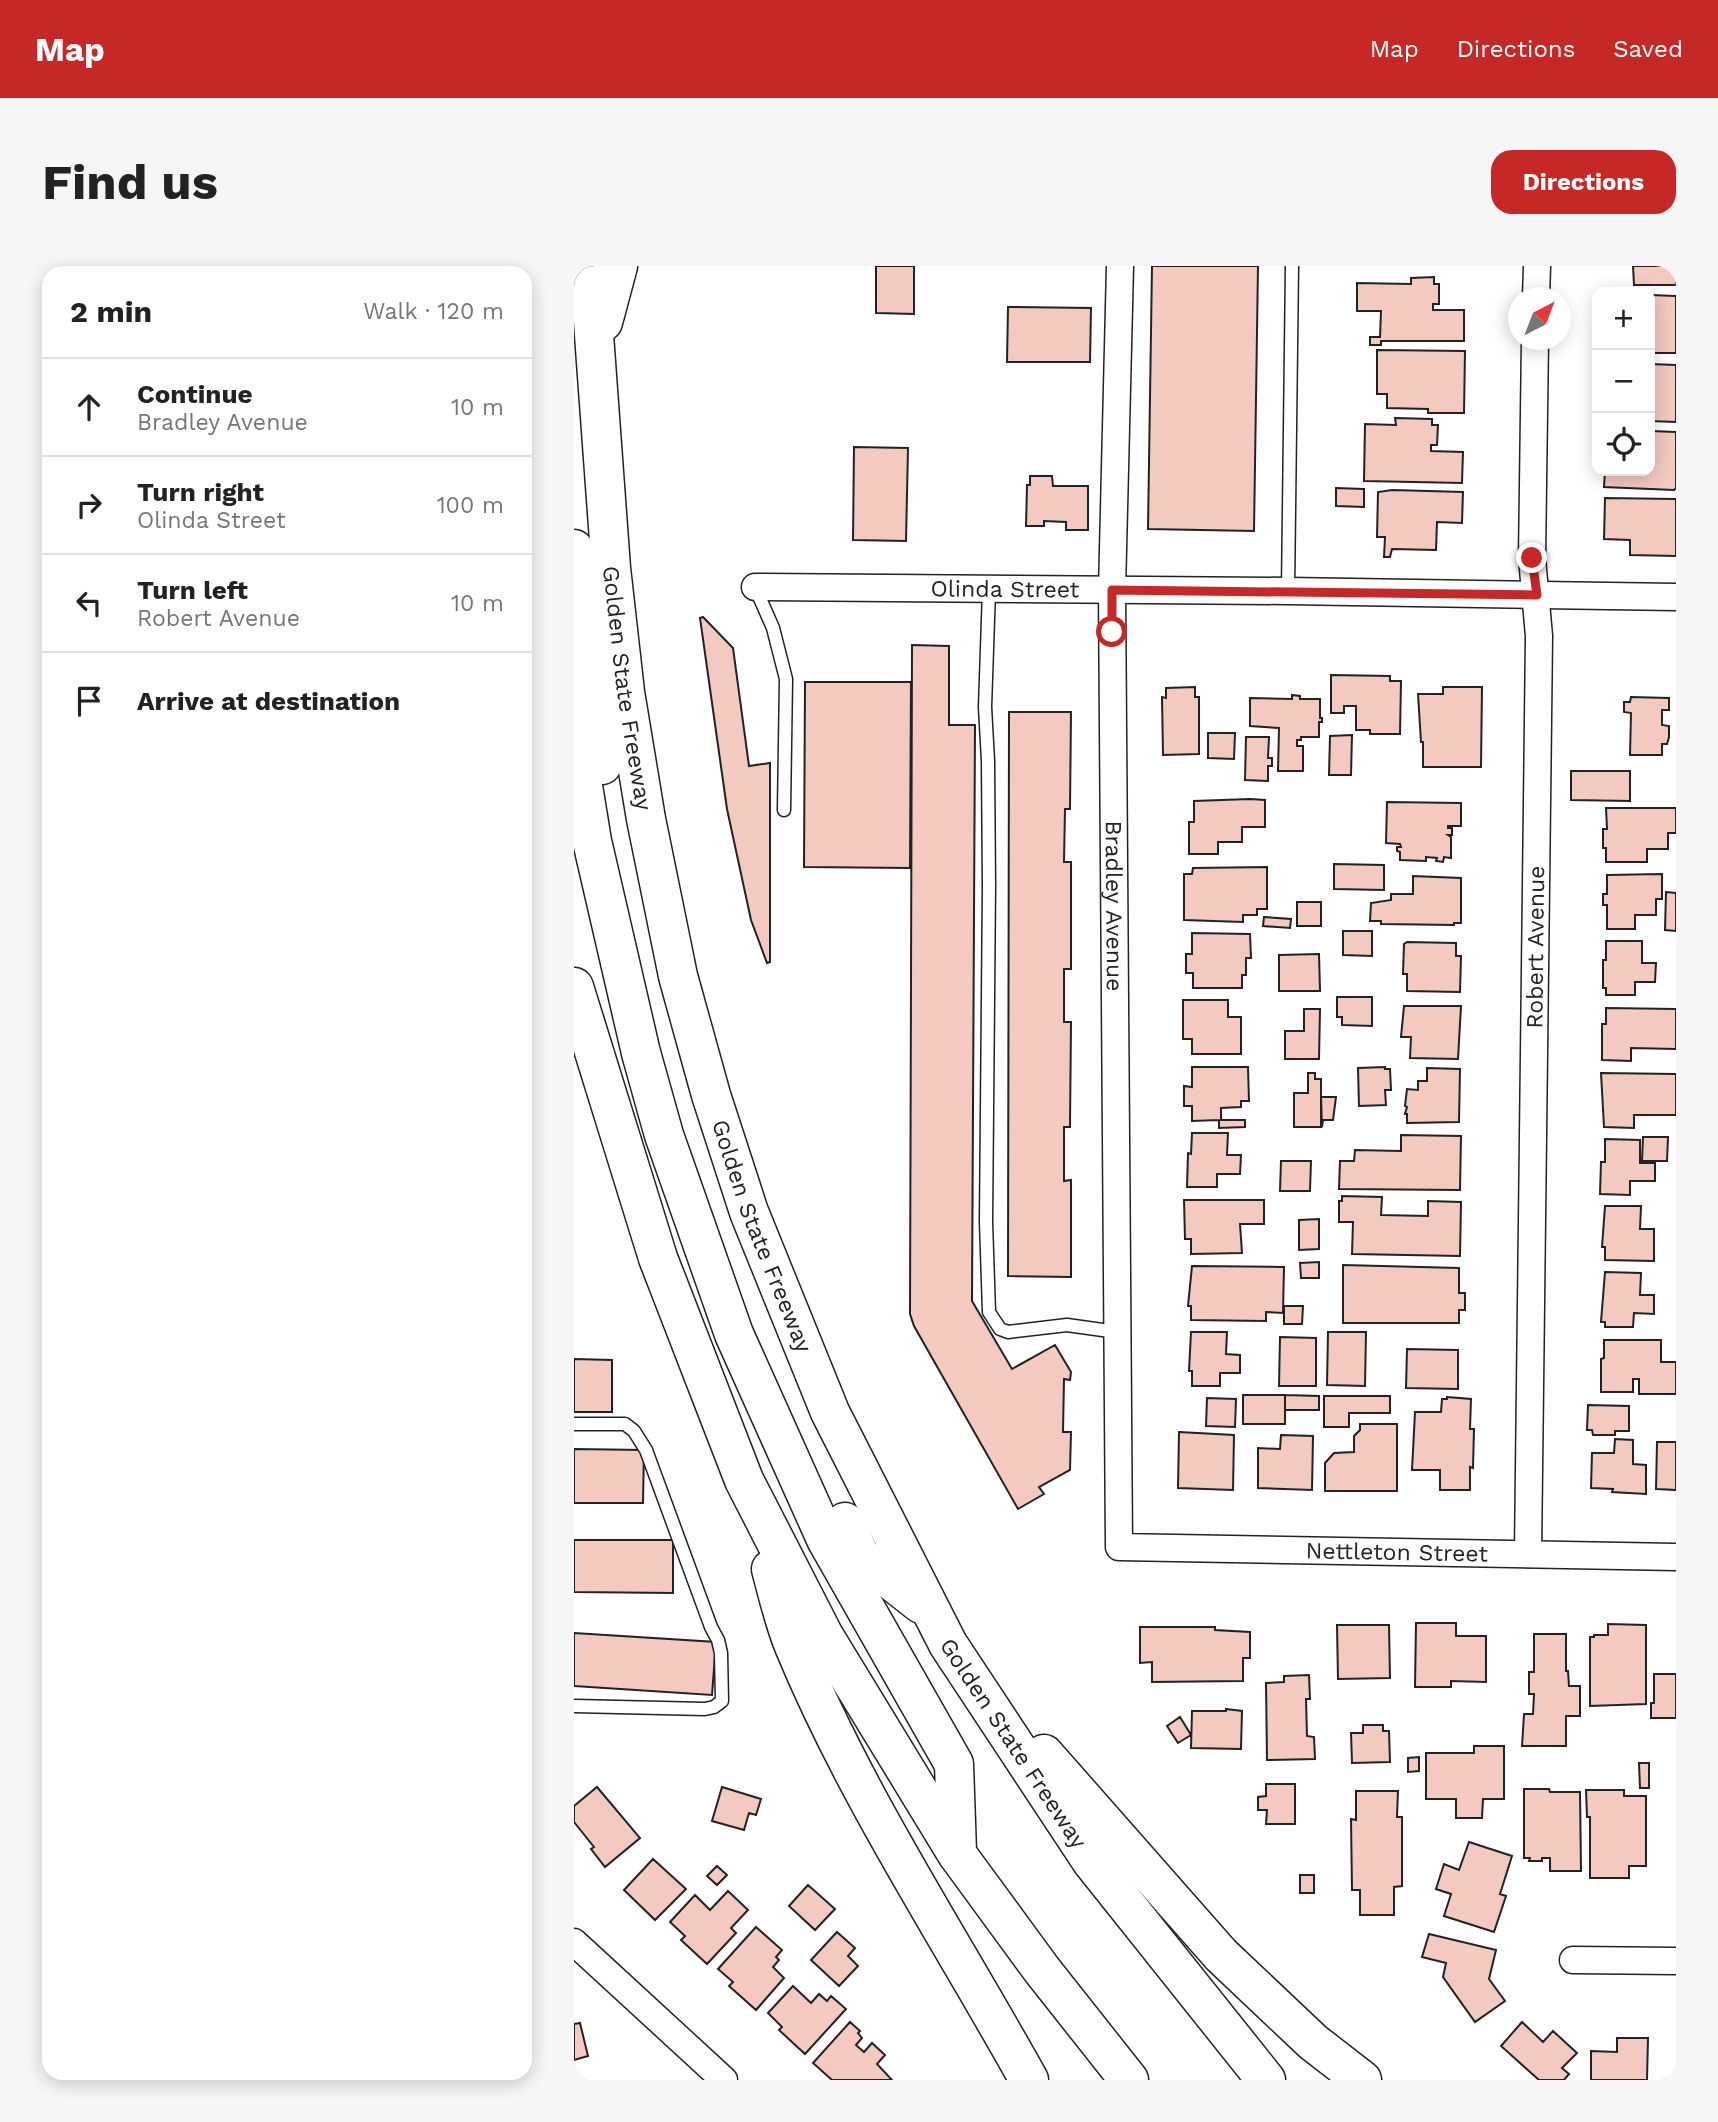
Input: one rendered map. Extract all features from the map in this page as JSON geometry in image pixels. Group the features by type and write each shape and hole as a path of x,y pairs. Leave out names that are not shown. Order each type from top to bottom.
{"highway":[{"name":"Golden State Freeway","path":"589,266 611,568 625,692 646,819 678,976 711,1095 754,1224 830,1412 939,1628 1091,1862 1266,2080"},
{"path":"595,351 618,266"},
{"path":"574,548 589,690 626,899 679,1111 709,1202 755,1323 860,1556 939,1628 1221,1955 1313,2042 1362,2080"},
{"path":"574,732 592,841 641,1053 664,1135 734,1334 826,1539 954,1764 957,1854"},
{"path":"574,987 658,1258 744,1480 792,1643 841,1748 1028,2080"},
{"path":"744,1480 824,1636 957,1854 1129,2080"}],"street":[{"name":"Bradley Avenue","path":"1119,1547 1112,590 1120,266"},
{"path":"1536,287 1537,266"},
{"name":"Robert Avenue","path":"1528,1555 1539,636 1532,558 1535,350"},
{"name":"Olinda Street","path":"755,587 1676,597"},
{"name":"Nettleton Street","path":"1119,1547 1676,1557"},
{"path":"574,1942 724,2080"},
{"path":"1573,1961 1676,1961"}],"lane":[{"path":"1288,591 1293,266"},
{"path":"755,587 773,628 786,679 784,810"},
{"path":"989,590 985,708 989,822 986,1222 989,1312 1000,1329 1008,1332 1067,1325 1117,1332"},
{"path":"574,1424 625,1424 634,1431 646,1450 718,1640 722,1701 705,1709 574,1706"}],"building":[{"path":"876,266 914,266 914,314 876,313"},
{"path":"1152,266 1258,266 1254,531 1148,529"},
{"path":"1633,266 1676,266 1676,285 1634,285"},
{"path":"1434,277 1434,284 1439,284 1439,304 1433,304 1433,310 1464,310 1464,341 1381,341 1381,345 1370,345 1370,337 1380,337 1381,311 1357,311 1357,283 1411,284 1411,278"},
{"path":"1655,295 1676,296 1676,353 1655,353"},
{"path":"1008,307 1091,308 1090,362 1007,362"},
{"path":"1377,350 1465,351 1464,413 1428,413 1428,409 1387,408 1387,394 1377,394"},
{"path":"1655,364 1676,365 1676,422 1655,421"},
{"path":"1395,418 1432,419 1432,425 1438,425 1437,445 1431,445 1431,451 1463,452 1462,483 1364,481 1365,424 1396,425"},
{"path":"1655,431 1676,432 1674,490 1604,487 1605,476 1655,476"},
{"path":"854,447 908,448 906,541 853,540"},
{"path":"1030,476 1052,476 1053,486 1088,486 1088,530 1066,530 1066,522 1044,521 1044,526 1026,526 1027,485 1030,485"},
{"path":"1336,488 1364,489 1364,507 1336,506"},
{"path":"1378,492 1463,492 1462,523 1437,522 1436,550 1392,549 1390,557 1384,557 1385,537 1377,537"},
{"path":"1605,498 1676,499 1676,556 1630,555 1630,540 1604,539"},
{"path":"703,617 733,648 749,766 770,763 770,962 767,963 751,920 727,809 700,618"},
{"path":"912,645 949,646 949,725 975,725 972,1301 1012,1369 1055,1345 1071,1372 1070,1380 1064,1379 1063,1432 1071,1432 1070,1470 1039,1487 1044,1494 1018,1509 914,1326 910,1314"},
{"path":"1331,675 1390,676 1390,681 1401,681 1400,734 1370,734 1370,730 1356,730 1356,706 1344,706 1344,713 1331,713"},
{"path":"805,682 911,682 910,868 804,867"},
{"path":"1195,687 1195,697 1199,697 1199,754 1163,755 1162,697 1166,698 1166,688"},
{"path":"1443,687 1482,687 1481,767 1423,767 1418,694 1443,694"},
{"path":"1292,695 1300,696 1300,699 1320,699 1322,722 1319,722 1319,737 1301,737 1301,740 1297,740 1297,746 1303,746 1303,771 1278,771 1279,728 1250,726 1250,698 1292,699"},
{"path":"1631,697 1669,698 1669,710 1662,710 1662,725 1669,726 1669,737 1667,744 1662,744 1662,755 1630,755 1631,713 1624,712 1624,702 1630,702"},
{"path":"1009,712 1071,712 1070,809 1065,809 1064,862 1071,862 1071,969 1064,969 1064,1022 1071,1022 1070,1127 1064,1127 1064,1181 1071,1180 1071,1277 1008,1276"},
{"path":"1208,733 1235,733 1234,759 1208,758"},
{"path":"1352,735 1351,775 1329,775 1330,736"},
{"path":"1246,737 1269,737 1268,758 1272,758 1272,766 1268,766 1268,781 1245,780"},
{"path":"1571,771 1630,771 1630,801 1571,800"},
{"path":"1265,800 1265,827 1242,827 1242,842 1218,842 1218,854 1189,854 1189,822 1194,822 1194,801"},
{"path":"1387,802 1461,803 1461,826 1448,826 1452,828 1452,835 1448,835 1451,837 1451,858 1444,857 1443,862 1436,861 1437,858 1426,857 1426,861 1400,860 1397,847 1401,847 1400,844 1386,843"},
{"path":"1606,808 1676,808 1676,833 1668,833 1668,849 1647,849 1647,862 1606,862 1603,829 1607,829"},
{"path":"1334,864 1384,865 1384,890 1334,889"},
{"path":"1267,867 1267,909 1257,909 1257,915 1243,915 1243,922 1184,920 1184,874 1192,874 1193,868"},
{"path":"1662,874 1662,899 1656,899 1656,915 1635,915 1635,929 1607,929 1607,905 1603,905 1603,894 1607,894 1607,875"},
{"path":"1413,876 1461,878 1461,923 1381,924 1381,921 1370,921 1371,903 1391,900 1391,894 1413,894"},
{"path":"1666,892 1676,893 1676,931 1665,930"},
{"path":"1297,902 1321,902 1321,926 1297,926"},
{"path":"1264,917 1291,919 1290,928 1263,926"},
{"path":"1343,931 1372,931 1372,956 1343,955"},
{"path":"1192,933 1250,934 1251,958 1246,958 1246,975 1242,975 1242,988 1193,988 1193,973 1186,973 1186,954 1192,954"},
{"path":"1606,941 1642,941 1642,963 1656,963 1655,982 1635,982 1635,995 1606,995 1606,988 1603,988 1603,960 1606,960"},
{"path":"1456,943 1456,956 1461,956 1460,992 1407,991 1407,974 1403,974 1404,944"},
{"path":"1319,954 1320,991 1279,991 1279,955"},
{"path":"1337,997 1372,997 1372,1026 1342,1025 1342,1017 1337,1017"},
{"path":"1183,1000 1228,1000 1228,1017 1241,1017 1241,1054 1192,1054 1192,1039 1183,1039"},
{"path":"1404,1006 1461,1006 1458,1059 1410,1058 1411,1037 1401,1037"},
{"path":"1606,1008 1676,1009 1676,1049 1631,1048 1631,1061 1602,1060 1602,1024 1606,1024"},
{"path":"1304,1009 1320,1009 1319,1059 1285,1059 1285,1031 1304,1031"},
{"path":"1192,1067 1248,1067 1249,1101 1241,1101 1241,1107 1221,1108 1221,1120 1245,1120 1245,1127 1219,1128 1219,1120 1192,1121 1192,1106 1184,1106 1184,1086 1192,1087"},
{"path":"1358,1068 1390,1069 1391,1090 1385,1090 1386,1105 1359,1106"},
{"path":"1427,1068 1460,1069 1459,1122 1407,1123 1407,1089 1418,1090 1418,1081 1427,1081"},
{"path":"1308,1073 1315,1073 1315,1079 1321,1079 1321,1127 1294,1127 1294,1093 1308,1093"},
{"path":"1601,1073 1676,1074 1676,1115 1634,1115 1634,1128 1604,1127"},
{"path":"1321,1097 1336,1097 1333,1120 1323,1120 1322,1127"},
{"path":"1192,1133 1228,1133 1227,1155 1241,1155 1240,1174 1217,1174 1217,1187 1187,1187 1188,1153 1191,1154"},
{"path":"1401,1135 1461,1136 1460,1190 1339,1189 1340,1161 1354,1161 1355,1150 1401,1151"},
{"path":"1643,1137 1668,1137 1667,1161 1642,1161"},
{"path":"1605,1139 1640,1140 1640,1163 1655,1163 1655,1181 1630,1181 1630,1195 1600,1194"},
{"path":"1281,1161 1311,1161 1310,1191 1280,1191"},
{"path":"1342,1196 1382,1197 1381,1215 1428,1216 1428,1201 1461,1202 1460,1256 1352,1254 1353,1222 1339,1222 1339,1201 1342,1201"},
{"path":"1184,1200 1264,1200 1264,1224 1240,1224 1242,1253 1191,1254 1191,1239 1185,1239"},
{"path":"1605,1206 1641,1206 1640,1229 1654,1229 1654,1261 1605,1260 1605,1247 1602,1247"},
{"path":"1319,1219 1319,1249 1299,1250 1299,1220"},
{"path":"1319,1262 1319,1278 1301,1278 1300,1263"},
{"path":"1343,1265 1459,1268 1459,1293 1465,1293 1465,1310 1459,1310 1459,1323 1343,1323"},
{"path":"1192,1266 1284,1267 1283,1313 1266,1312 1266,1321 1191,1320 1191,1306 1188,1306"},
{"path":"1605,1272 1641,1273 1640,1295 1654,1295 1654,1314 1634,1313 1633,1327 1605,1327 1605,1322 1601,1322"},
{"path":"1284,1306 1303,1306 1302,1324 1284,1324"},
{"path":"1191,1332 1227,1332 1226,1354 1240,1355 1240,1373 1220,1373 1220,1386 1192,1386 1192,1371 1189,1371"},
{"path":"1328,1332 1366,1332 1365,1386 1327,1385"},
{"path":"1280,1337 1316,1338 1316,1386 1279,1386"},
{"path":"1604,1340 1661,1340 1661,1362 1676,1362 1676,1394 1639,1394 1639,1379 1633,1379 1633,1392 1601,1392"},
{"path":"1407,1349 1458,1350 1458,1389 1406,1388"},
{"path":"574,1359 612,1360 612,1412 574,1412"},
{"path":"1243,1395 1285,1395 1285,1424 1243,1424"},
{"path":"1285,1395 1319,1396 1319,1410 1285,1410"},
{"path":"1324,1396 1390,1396 1390,1413 1349,1413 1349,1427 1324,1427"},
{"path":"1207,1398 1236,1399 1235,1427 1206,1426"},
{"path":"1442,1399 1471,1399 1470,1429 1474,1429 1470,1490 1440,1490 1440,1470 1412,1470 1415,1412 1441,1412"},
{"path":"1588,1405 1629,1406 1629,1431 1615,1431 1615,1435 1593,1435 1592,1430 1587,1430"},
{"path":"1360,1424 1397,1424 1397,1491 1325,1491 1325,1463 1334,1453 1354,1452 1354,1436 1360,1430"},
{"path":"1179,1432 1234,1435 1233,1490 1178,1488"},
{"path":"1281,1435 1313,1436 1312,1490 1258,1488 1258,1448 1280,1449"},
{"path":"1615,1439 1633,1440 1633,1464 1646,1465 1646,1494 1591,1488 1592,1453 1614,1453"},
{"path":"1657,1442 1676,1442 1676,1490 1656,1489"},
{"path":"574,1449 644,1450 643,1503 574,1503"},
{"path":"574,1540 673,1540 673,1593 574,1592"},
{"path":"1416,1623 1456,1623 1456,1636 1486,1636 1486,1682 1451,1681 1451,1687 1415,1687"},
{"path":"1608,1624 1646,1625 1646,1704 1590,1706 1590,1637 1608,1635"},
{"path":"1337,1625 1389,1625 1390,1678 1338,1679"},
{"path":"1140,1627 1215,1627 1215,1630 1250,1632 1250,1658 1243,1658 1243,1681 1152,1682 1152,1662 1140,1663"},
{"path":"574,1633 716,1642 712,1695 574,1686"},
{"path":"1534,1634 1566,1634 1566,1671 1569,1686 1580,1686 1580,1716 1566,1716 1566,1746 1522,1746 1524,1714 1533,1714 1534,1694 1529,1694 1529,1672 1534,1672"},
{"path":"1654,1674 1676,1674 1676,1718 1651,1718"},
{"path":"1309,1675 1310,1699 1306,1699 1307,1736 1314,1737 1315,1759 1267,1760 1266,1683 1284,1682 1284,1676"},
{"path":"1192,1711 1242,1711 1241,1749 1191,1748"},
{"path":"1180,1717 1191,1735 1178,1743 1167,1726"},
{"path":"1363,1725 1383,1725 1383,1731 1389,1731 1390,1762 1352,1763 1351,1733 1363,1733"},
{"path":"1474,1746 1504,1746 1504,1799 1483,1799 1482,1818 1456,1818 1456,1799 1426,1799 1426,1753 1474,1753"},
{"path":"1419,1757 1419,1771 1408,1772 1408,1758"},
{"path":"1639,1763 1649,1763 1649,1788 1640,1788"},
{"path":"1266,1784 1295,1784 1295,1824 1266,1824 1267,1810 1258,1810 1258,1797 1266,1796"},
{"path":"597,1787 640,1838 605,1867 591,1849 594,1847 574,1822 574,1806"},
{"path":"722,1787 761,1799 756,1815 749,1813 744,1830 712,1821"},
{"path":"1524,1789 1580,1792 1581,1871 1550,1871 1550,1858 1529,1861 1530,1858 1524,1858"},
{"path":"1586,1790 1624,1790 1624,1796 1646,1796 1646,1866 1629,1866 1629,1878 1590,1878 1590,1817 1587,1817"},
{"path":"1356,1791 1398,1791 1397,1817 1402,1817 1402,1886 1394,1887 1394,1915 1360,1915 1360,1890 1352,1890 1351,1819 1356,1820"},
{"path":"1469,1842 1512,1856 1500,1894 1506,1896 1494,1932 1444,1916 1451,1894 1436,1889 1444,1864 1459,1870"},
{"path":"653,1859 686,1889 655,1920 624,1890"},
{"path":"717,1866 727,1875 717,1885 707,1876"},
{"path":"1300,1875 1314,1875 1314,1893 1300,1893"},
{"path":"808,1885 835,1909 815,1930 789,1906"},
{"path":"728,1891 748,1910 731,1928 736,1933 707,1964 681,1940 685,1936 670,1922 695,1895 710,1910"},
{"path":"756,1927 782,1950 773,1967 784,1978 756,2010 729,1986 733,1982 718,1969"},
{"path":"837,1932 855,1948 848,1956 858,1966 839,1986 811,1960"},
{"path":"1429,1934 1496,1950 1489,1979 1505,2001 1475,2022 1443,1977 1446,1963 1422,1957"},
{"path":"793,1986 811,2003 819,1994 827,2001 831,1996 846,2009 805,2054 779,2030 782,2027 768,2013"},
{"path":"850,2022 860,2031 858,2033 862,2038 856,2045 864,2052 872,2043 885,2055 877,2064 892,2080 832,2080 813,2063"},
{"path":"1522,2022 1543,2042 1553,2031 1577,2053 1562,2068 1569,2074 1564,2080 1539,2080 1501,2046"},
{"path":"580,2023 588,2056 574,2060 574,2024"},
{"path":"1617,2038 1648,2038 1647,2080 1591,2080 1591,2051 1617,2052"}],"route":[{"path":"1112,632 1112,590 1537,595 1532,558"}]}
